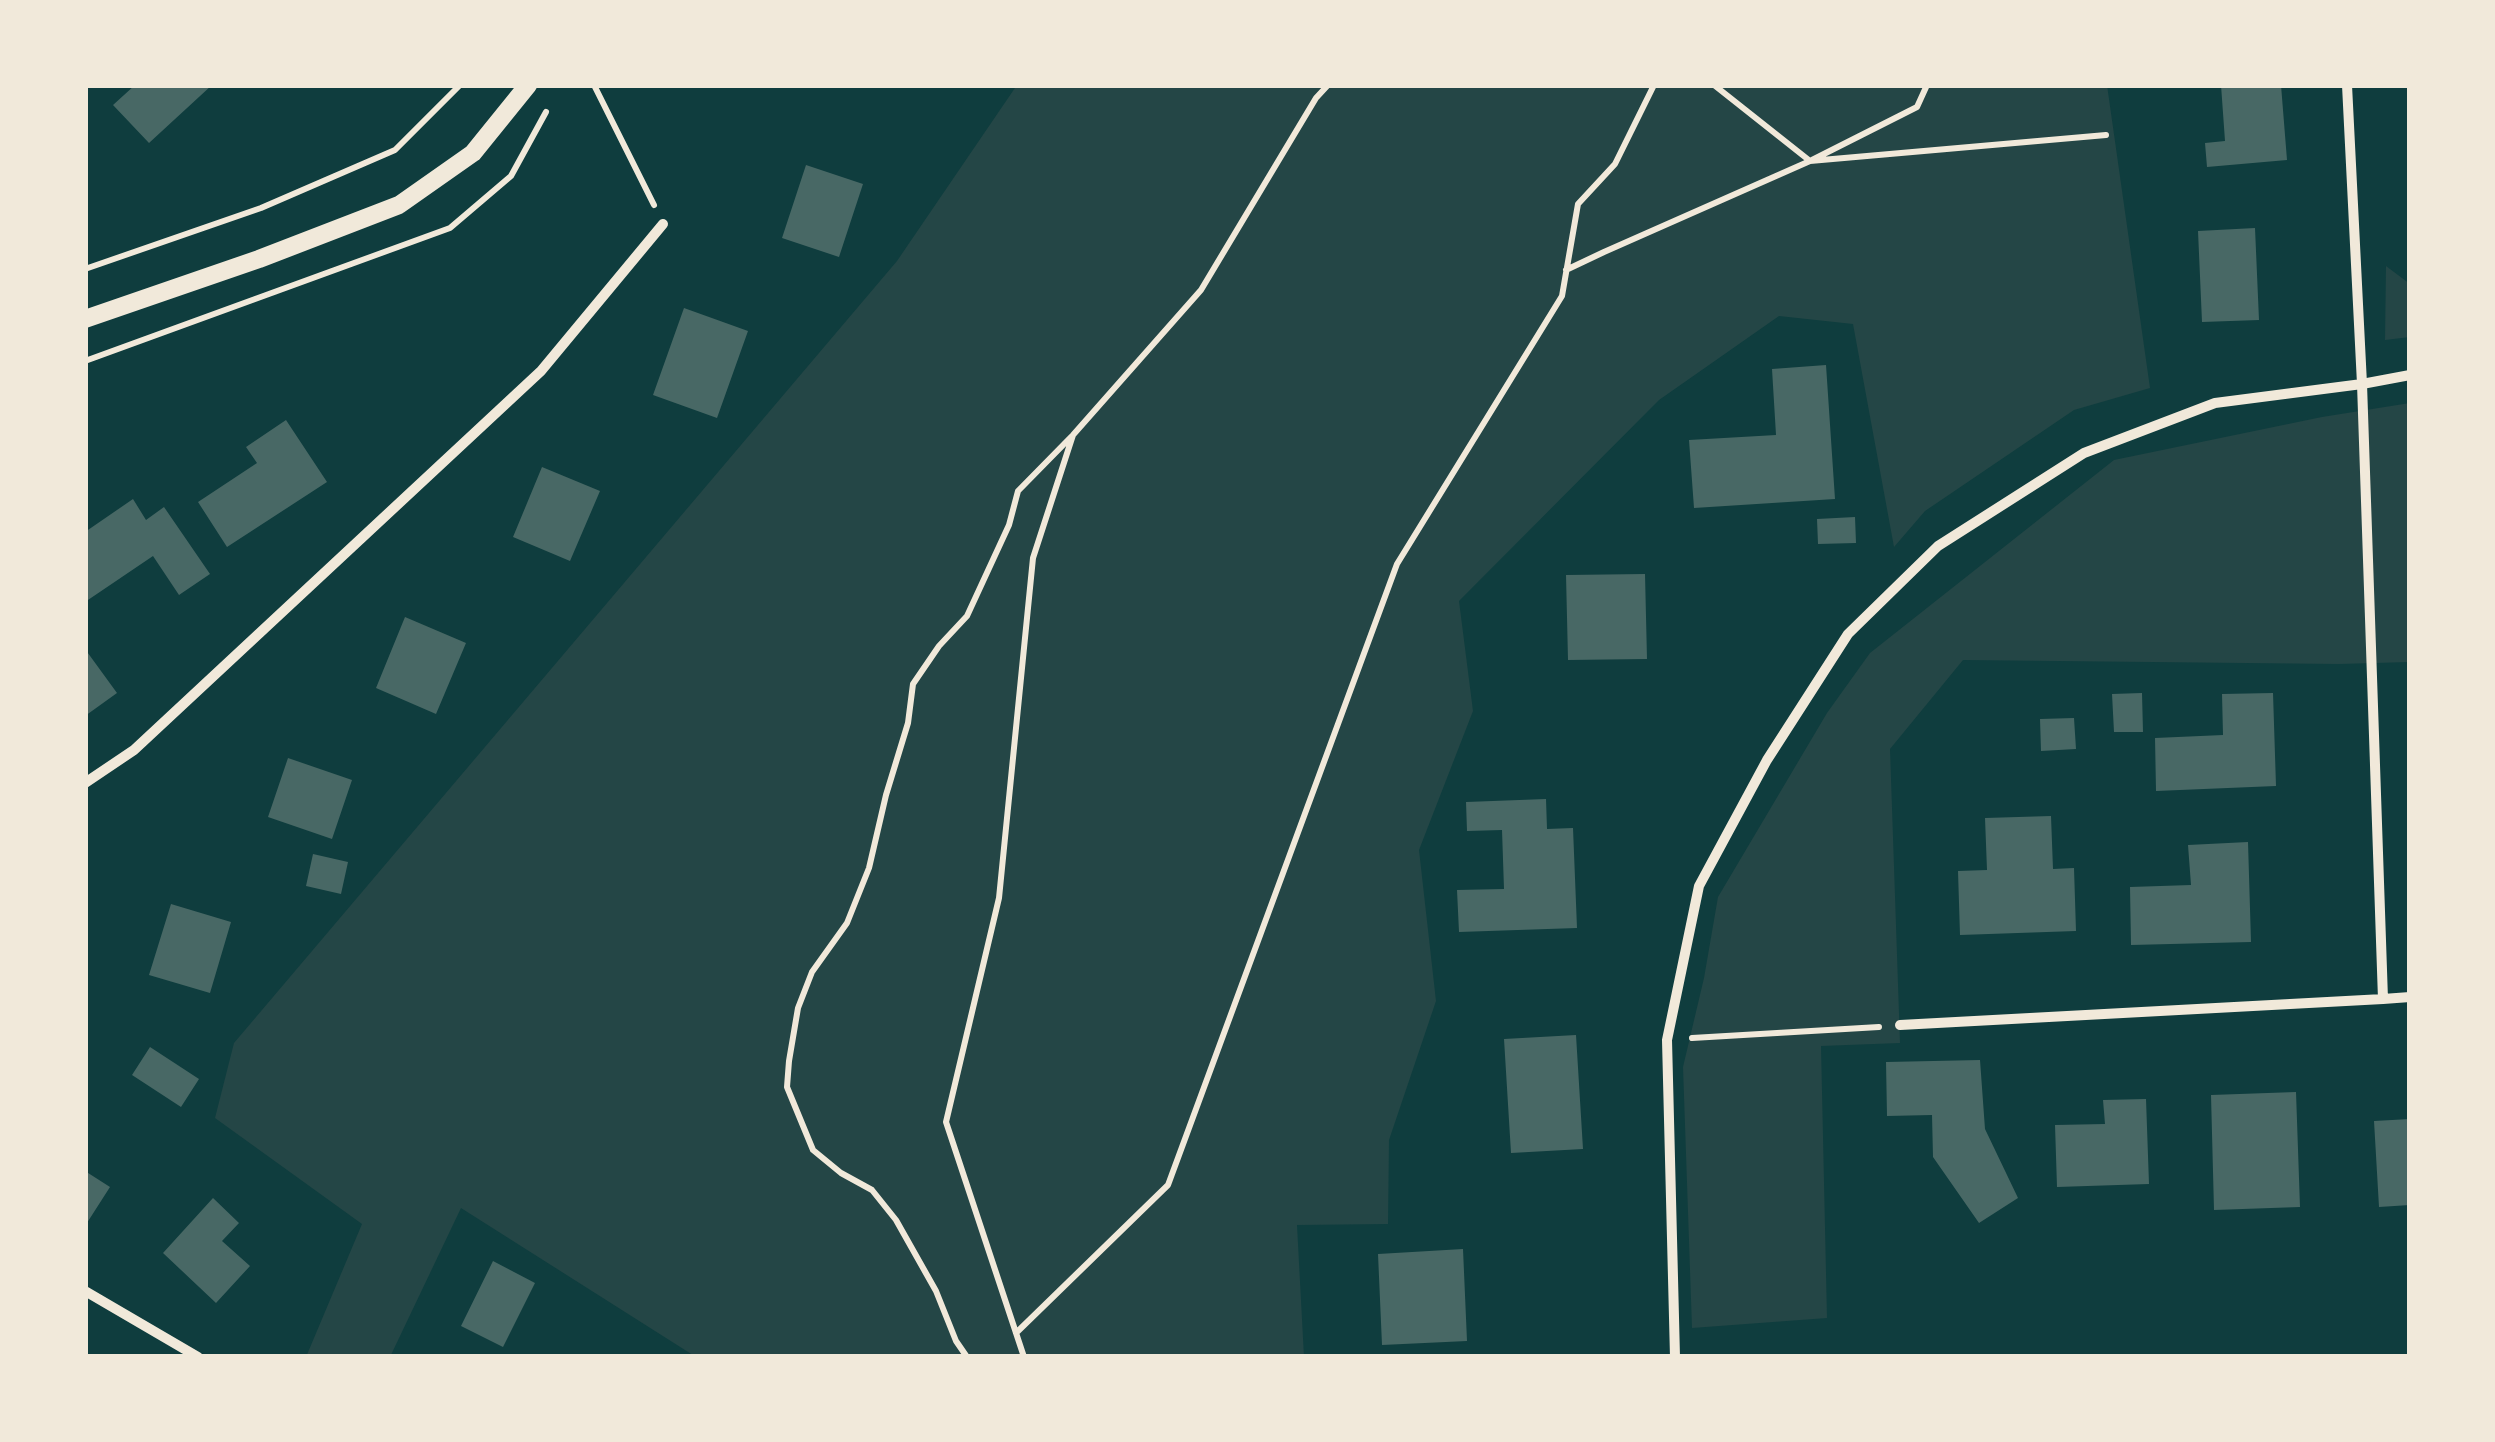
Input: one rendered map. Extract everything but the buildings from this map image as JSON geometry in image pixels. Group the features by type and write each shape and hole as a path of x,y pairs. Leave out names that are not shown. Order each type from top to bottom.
{"street":[{"path":"85,320 259,260 399,205 473,153 528,85"},
{"path":"2346,85 2362,384 2383,999"},
{"path":"85,783 134,750 541,372 663,224"},
{"path":"1675,1357 1666,1040 1699,886 1767,760 1848,634 1938,546 2084,453 2215,402 2410,375"},
{"path":"1900,1026 2410,998"},
{"path":"85,1291 198,1357"}],"path":[{"path":"85,269 261,208 395,150 460,85"},
{"path":"594,85 663,224"},
{"path":"967,1357 896,1220 872,1190 841,1173 813,1150 787,1088 798,1008 812,972 847,923 868,868 908,723 913,684 966,616 1010,525 1018,491 1200,290 1316,98 1328,85"},
{"path":"1016,1333 1168,1185 1396,564 1562,296 1578,204 1615,164 1654,85"},
{"path":"1714,85 1810,161 2106,135"},
{"path":"1566,270 1810,161 1917,107 1927,85"},
{"path":"1024,1357 946,1122 1000,898 1033,558 1073,434"},
{"path":"1666,1040 1900,1026"}],"shaded area":[{"path":"1017,85 2107,85 2150,388 2074,410 1925,511 1894,547 1853,324 1779,316 1659,400 1459,601 1473,711 1419,850 1436,1001 1389,1140 1388,1224 1297,1225 1304,1357 696,1357 461,1208 390,1357 306,1357 362,1224 215,1118 234,1043 897,261"},
{"path":"2386,266 2410,284 2410,337 2385,340"},
{"path":"2410,403 2410,662 1963,660 1890,749 1900,1043 1821,1046 1827,1318 1692,1328 1683,1067 1718,897 1827,713 1870,653 2114,460"}]}
